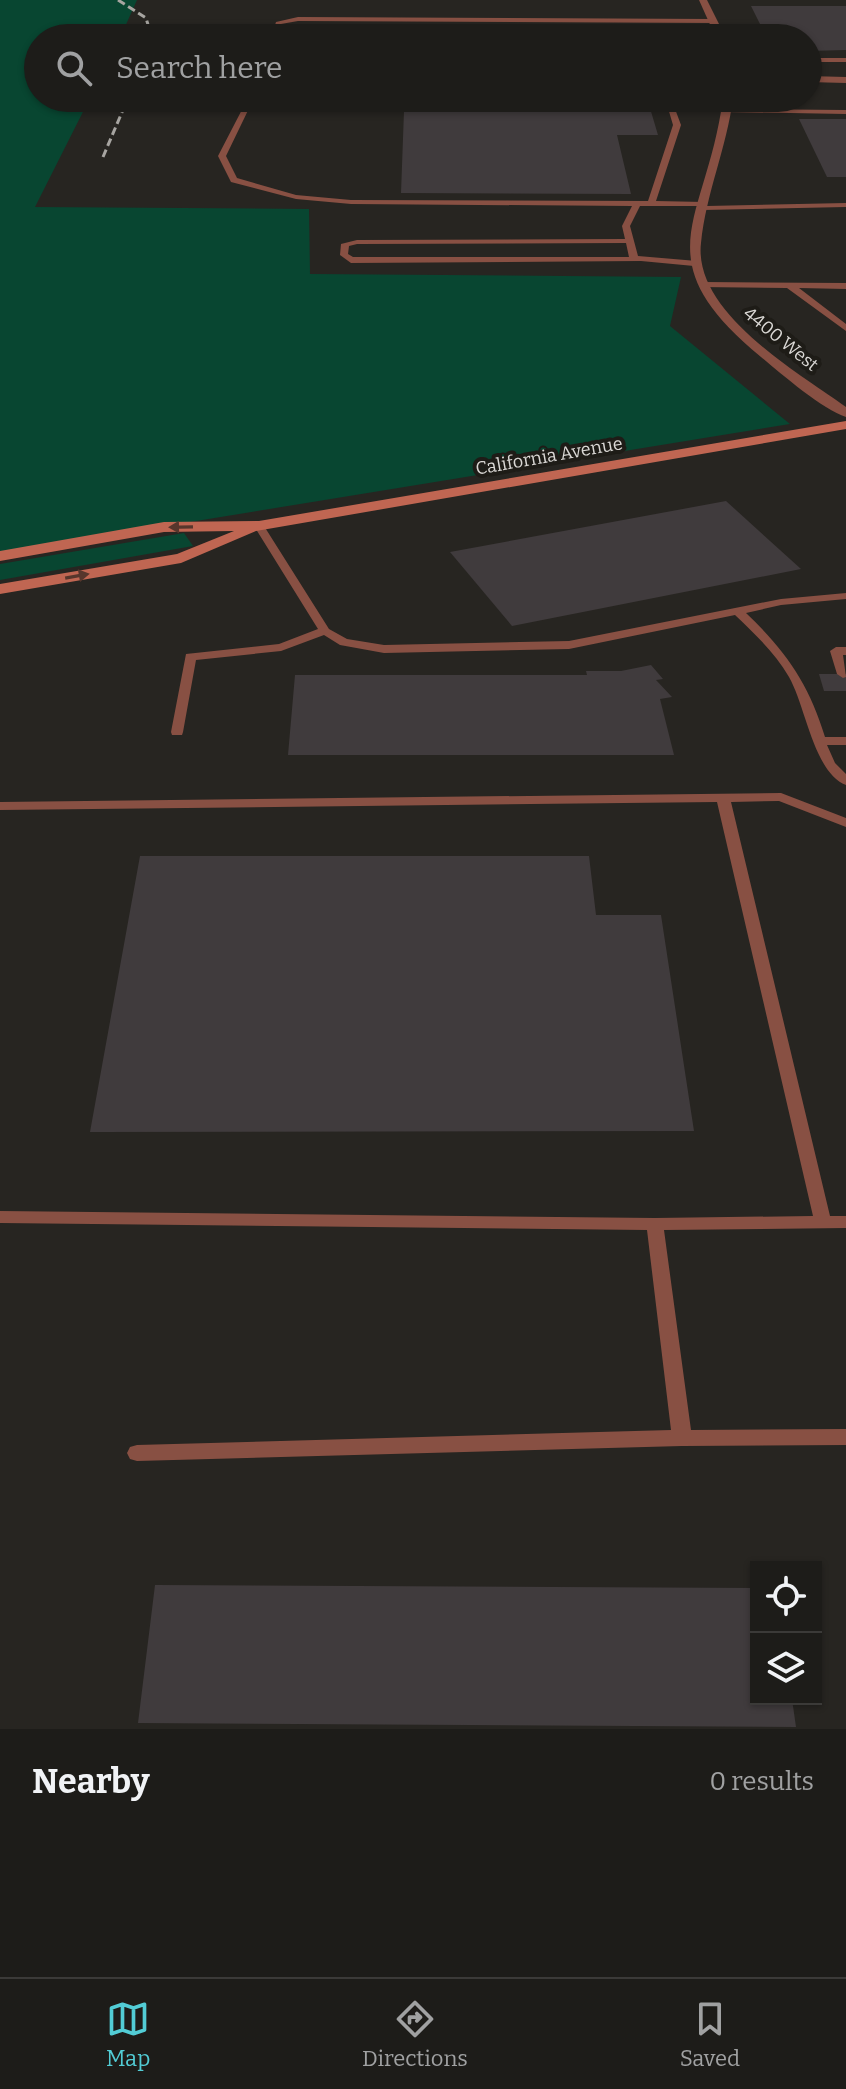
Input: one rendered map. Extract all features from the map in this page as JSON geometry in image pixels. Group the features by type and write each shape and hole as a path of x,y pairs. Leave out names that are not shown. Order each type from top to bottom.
{"main road":[{"name":"California Avenue","path":"0,556 164,527 259,526 846,425"},
{"name":"California Avenue","path":"0,589 181,558 259,526"}],"street":[{"path":"703,0 715,24"},
{"path":"822,79 846,80"},
{"path":"694,263 694,247 725,112"},
{"name":"4400 West","path":"694,263 720,312 743,335 846,413"}],"lane":[{"path":"278,24 298,19 714,21"},
{"path":"822,60 846,60"},
{"path":"822,110 846,112"},
{"path":"244,112 222,156 234,180 296,197 351,202 846,205"},
{"path":"651,204 677,125 673,112"},
{"path":"637,204 626,226 633,255 639,259"},
{"path":"629,241 357,242 345,244 344,255 351,260 639,259 694,263"},
{"path":"703,285 846,286"},
{"path":"790,285 846,328"},
{"path":"259,526 325,631 344,642 384,649 569,645 803,599 846,596"},
{"path":"738,611 779,651 807,700 831,770 846,781"},
{"path":"177,732 190,657 281,647 325,631"},
{"path":"843,674 836,651 846,651"},
{"path":"819,741 846,741"},
{"path":"0,806 781,797 846,823"},
{"path":"723,798 823,1223"},
{"path":"0,1217 655,1224 846,1222"},
{"path":"655,1224 682,1438"},
{"path":"137,1453 682,1438 846,1437"}],"green space":[{"path":"0,0 137,0 126,24 24,24 24,112 83,112 35,207 309,209 310,274 681,277 670,326 790,424 0,553"},
{"path":"184,533 193,546 0,580 0,564"}],"building":[{"path":"751,6 846,6 846,50 822,51 822,24 760,24"},
{"path":"404,112 651,112 658,135 617,135 631,194 401,193"},
{"path":"799,119 846,119 846,177 827,177"},
{"path":"726,501 801,569 512,626 450,552"},
{"path":"651,665 663,679 656,680 672,697 660,699 674,755 288,755 295,675 587,675 586,671 621,671"},
{"path":"819,674 846,674 846,691 824,691"},
{"path":"140,856 589,856 596,915 661,915 694,1131 90,1132"},
{"path":"155,1585 750,1588 750,1705 793,1705 796,1727 138,1723"}],"railway":[{"path":"118,0 146,18 148,24"},
{"path":"103,157 122,112"}]}
